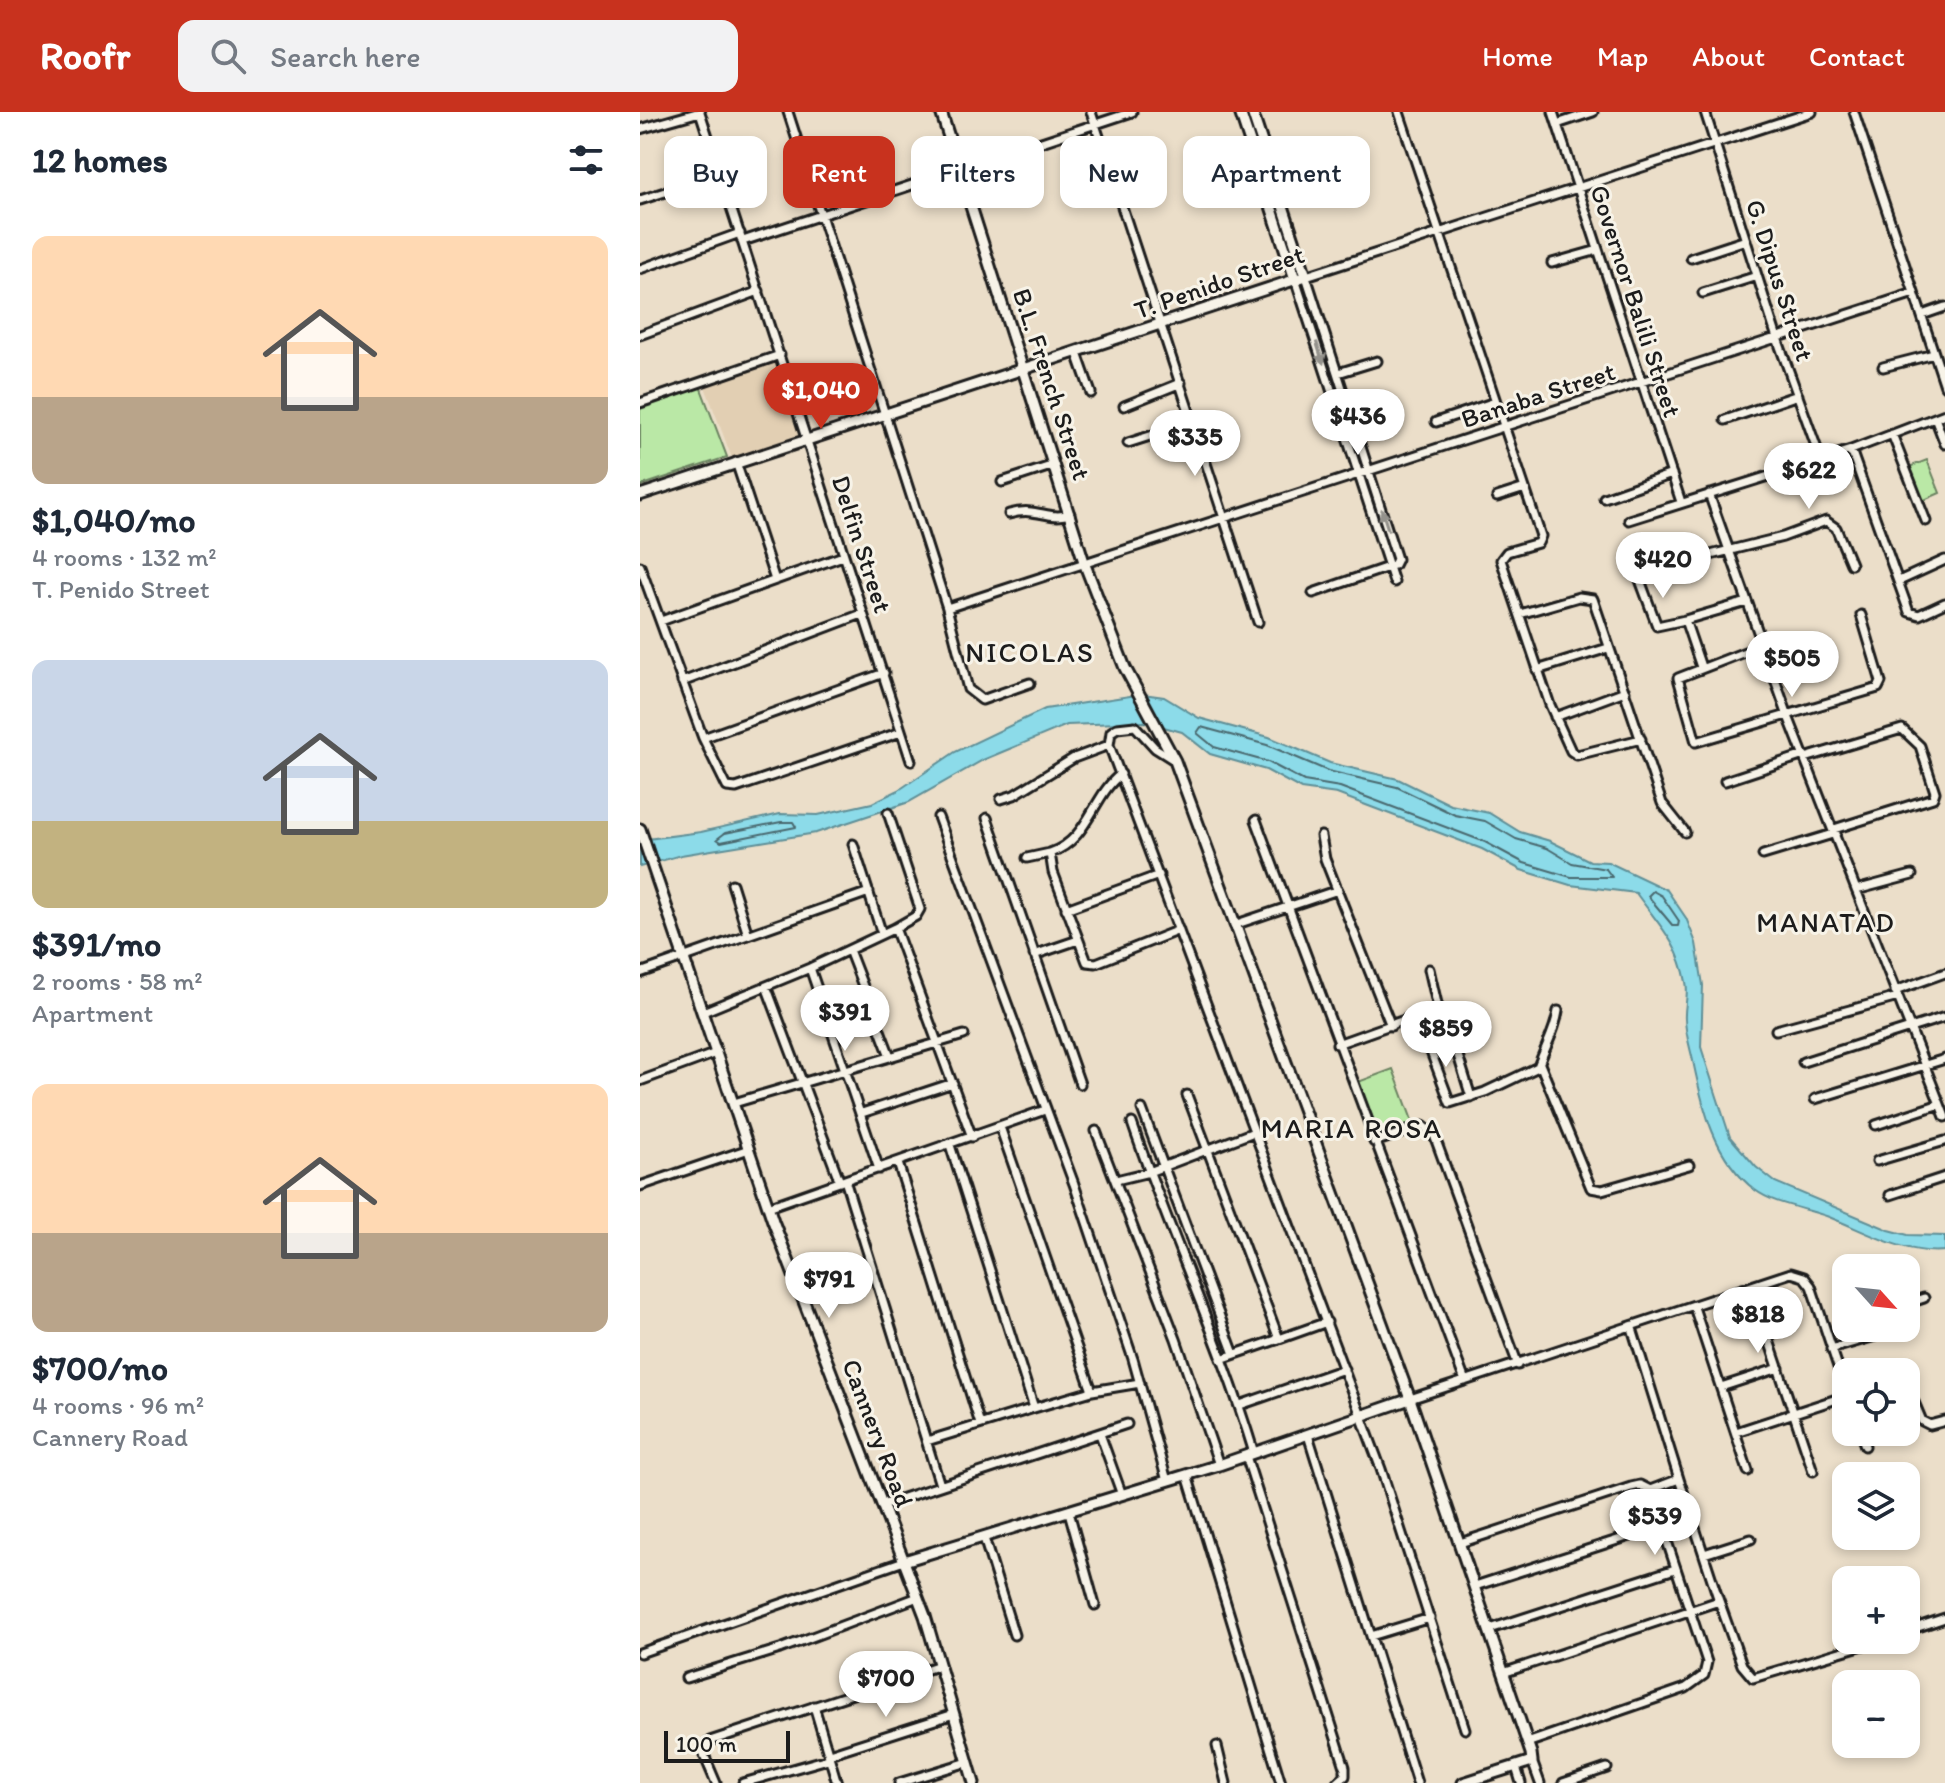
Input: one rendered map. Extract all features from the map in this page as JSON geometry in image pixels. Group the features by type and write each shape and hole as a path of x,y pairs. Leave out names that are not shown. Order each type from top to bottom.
{"street":[{"path":"640,129 700,112"},
{"name":"Delfin Street","path":"700,112 708,136"},
{"path":"788,112 947,608 968,689 982,700 1030,683"},
{"name":"B.L. French Street","path":"941,112 949,136"},
{"path":"1091,112 1258,622"},
{"path":"1044,141 1132,112"},
{"path":"1240,112 1248,136"},
{"path":"1252,112 1260,136"},
{"path":"1399,112 1540,541 1507,552 1502,558 1555,717 1575,754 1641,739"},
{"name":"Governor Balili Street","path":"1553,112 1681,502"},
{"path":"1557,124 1593,112"},
{"name":"G. Dipus Street","path":"1705,112 1777,338 1821,460"},
{"name":"T. Penido Street","path":"640,495 1437,232 1812,112"},
{"path":"1854,112 1945,386"},
{"path":"640,269 822,215 911,185"},
{"path":"640,200 664,192"},
{"name":"Delfin Street","path":"732,208 911,761"},
{"name":"B.L. French Street","path":"972,208 1085,565 1125,668 1175,761 1410,1399 1532,1761"},
{"path":"1272,208 1394,582"},
{"path":"1283,208 1397,558 1396,563 1389,567 1313,593"},
{"path":"1691,258 1746,240"},
{"path":"1552,263 1598,250"},
{"path":"1703,293 1757,276"},
{"path":"640,335 759,291"},
{"name":"Banaba Street","path":"947,608 1914,293"},
{"path":"1922,315 1945,307"},
{"path":"1077,353 1091,393"},
{"path":"1883,367 1934,354"},
{"path":"640,403 780,355"},
{"path":"1338,373 1377,361"},
{"path":"1124,406 1181,383"},
{"path":"1725,420 1798,395"},
{"path":"1436,422 1495,402"},
{"path":"1629,520 1851,450 1945,414"},
{"path":"1935,418 1945,444"},
{"path":"1128,443 1194,422"},
{"path":"1892,434 1926,521"},
{"path":"1851,450 1913,615 1945,603"},
{"path":"736,462 775,580"},
{"path":"1002,482 1054,465"},
{"path":"1604,498 1672,474"},
{"path":"1497,497 1525,488"},
{"path":"1709,494 1788,716 1945,1117"},
{"path":"1009,514 1030,509 1053,517 1070,514"},
{"path":"1666,566 1830,521 1851,564"},
{"path":"661,621 843,556"},
{"path":"1899,581 1945,560"},
{"path":"640,566 723,784 731,789 901,732"},
{"path":"1640,580 1657,626 1747,602"},
{"path":"1520,614 1590,597 1662,803 1685,832"},
{"path":"682,682 862,614"},
{"path":"1763,645 1680,674 1677,683 1696,742 1880,685 1861,615"},
{"path":"1685,620 1701,667"},
{"path":"1537,670 1608,648"},
{"path":"703,738 884,673"},
{"path":"1555,717 1625,691"},
{"path":"1175,761 1155,748 1135,726 1114,730 1109,745 1327,1322 1430,1618 1465,1729"},
{"path":"1725,781 1902,729 1920,746 1935,792 1933,798 1763,855"},
{"path":"1001,799 1014,795 1074,758 1109,745"},
{"path":"1027,858 1050,853 1077,835 1112,781 1121,774"},
{"path":"703,1012 810,968 916,916 920,909 888,813"},
{"path":"938,817 1140,1383 1167,1481"},
{"path":"987,818 1080,1084"},
{"path":"1256,820 1465,1381"},
{"name":"Cannery Road","path":"640,829 768,1207 918,1597 974,1783"},
{"path":"1321,836 1322,851 1391,1026"},
{"path":"853,844 882,934"},
{"path":"1050,853 1066,909 1087,962 1096,963 1179,930"},
{"path":"1066,909 1159,875"},
{"path":"1856,890 1912,875"},
{"path":"732,884 748,935"},
{"path":"1234,925 1338,890"},
{"path":"640,973 869,892"},
{"path":"895,928 972,1137"},
{"path":"1034,955 1078,940"},
{"path":"849,950 890,1056"},
{"path":"810,968 848,1068 879,1169"},
{"path":"1337,1044 1433,1012 1439,1004 1429,969"},
{"path":"1776,1030 1896,994 1945,973"},
{"path":"766,986 842,1181 940,1485"},
{"path":"1558,1011 1555,1031 1542,1050 1540,1064 1591,1188 1602,1190 1689,1165"},
{"path":"1418,1017 1447,1101 1471,1097 1533,1071 1540,1064"},
{"path":"1803,1062 1945,1017"},
{"path":"1451,1033 1471,1097"},
{"path":"734,1103 964,1035"},
{"path":"640,1081 716,1053"},
{"path":"1815,1099 1945,1059"},
{"path":"862,1113 953,1083"},
{"path":"1187,1095 1279,1339"},
{"path":"1876,1125 1942,1106"},
{"path":"1142,1109 1234,1354"},
{"path":"768,1207 1045,1110"},
{"path":"1132,1123 1240,1405 1250,1454 1345,1767 1345,1776 1337,1783"},
{"path":"1374,1142 1423,1126 1434,1135 1518,1365"},
{"path":"1000,1127 1092,1391"},
{"path":"1096,1131 1219,1465"},
{"path":"1116,1180 1149,1172 1254,1132"},
{"path":"1877,1161 1945,1141"},
{"path":"950,1145 1034,1408"},
{"path":"640,1186 749,1149"},
{"path":"898,1163 980,1424"},
{"path":"1890,1195 1945,1177"},
{"path":"640,1653 904,1561 1219,1465 1410,1399 1632,1328 1781,1275 1804,1277 1822,1313 1834,1358"},
{"path":"1751,1287 1813,1471"},
{"path":"1920,1299 1924,1298"},
{"path":"1694,1307 1748,1471"},
{"path":"1221,1359 1327,1322"},
{"path":"1632,1328 1742,1665 1753,1678 1833,1654"},
{"path":"1831,1349 1855,1342"},
{"path":"1721,1387 1779,1368"},
{"path":"1240,1405 1344,1369"},
{"path":"927,1441 1092,1391 1140,1383"},
{"path":"1736,1432 1832,1398"},
{"path":"1920,1416 1930,1425 1945,1421"},
{"path":"882,1505 1127,1424"},
{"path":"1100,1434 1122,1495"},
{"path":"1308,1435 1417,1783"},
{"path":"1187,1475 1281,1783"},
{"path":"1650,1490 1679,1479"},
{"path":"1460,1543 1631,1487 1640,1485 1650,1490 1707,1662 1704,1675 1694,1684 1527,1743"},
{"path":"1069,1512 1095,1605"},
{"path":"1475,1586 1661,1526"},
{"path":"984,1538 1014,1635"},
{"path":"1704,1554 1751,1539"},
{"path":"1490,1629 1675,1569"},
{"path":"686,1678 780,1649 918,1597"},
{"path":"1503,1673 1719,1601"},
{"path":"1371,1636 1430,1618"},
{"path":"1920,1626 1945,1618"},
{"path":"716,1783 703,1756 706,1744 940,1665"},
{"path":"814,1706 837,1783"},
{"path":"743,1783 954,1714"},
{"path":"1217,1746 1226,1783"},
{"path":"1463,1783 1532,1761 1540,1783"},
{"path":"899,1783 968,1762"},
{"path":"1516,1767 1521,1783"},
{"path":"1563,1783 1607,1768"}],"shaded area":[{"path":"777,357 802,434 732,458 704,384"}],"green space":[{"path":"700,386 727,457 640,486 640,408"},
{"path":"1927,460 1940,493 1922,501 1909,467"},
{"path":"1393,1069 1413,1123 1379,1136 1358,1082"}],"water":[{"path":"1143,694 1164,697 1199,718 1269,737 1330,763 1398,779 1451,805 1489,813 1520,832 1550,841 1590,861 1608,862 1667,890 1686,918 1696,943 1703,985 1701,1047 1730,1137 1756,1167 1775,1182 1889,1230 1908,1235 1945,1236 1945,1251 1915,1249 1885,1241 1829,1217 1772,1199 1755,1190 1741,1177 1729,1163 1712,1132 1701,1097 1686,1029 1687,987 1683,968 1667,934 1636,893 1570,885 1521,870 1482,849 1337,794 1301,789 1266,770 1210,754 1182,732 1145,722 1067,725 983,760 909,802 816,833 681,855 640,867 640,840 701,832 780,814 818,815 872,803 899,790 955,752 1045,709"}],"district":[{"name":"NICOLAS","path":"1030,652"},
{"name":"MANATAD","path":"1826,922"},
{"name":"MARIA ROSA","path":"1352,1128"}]}
